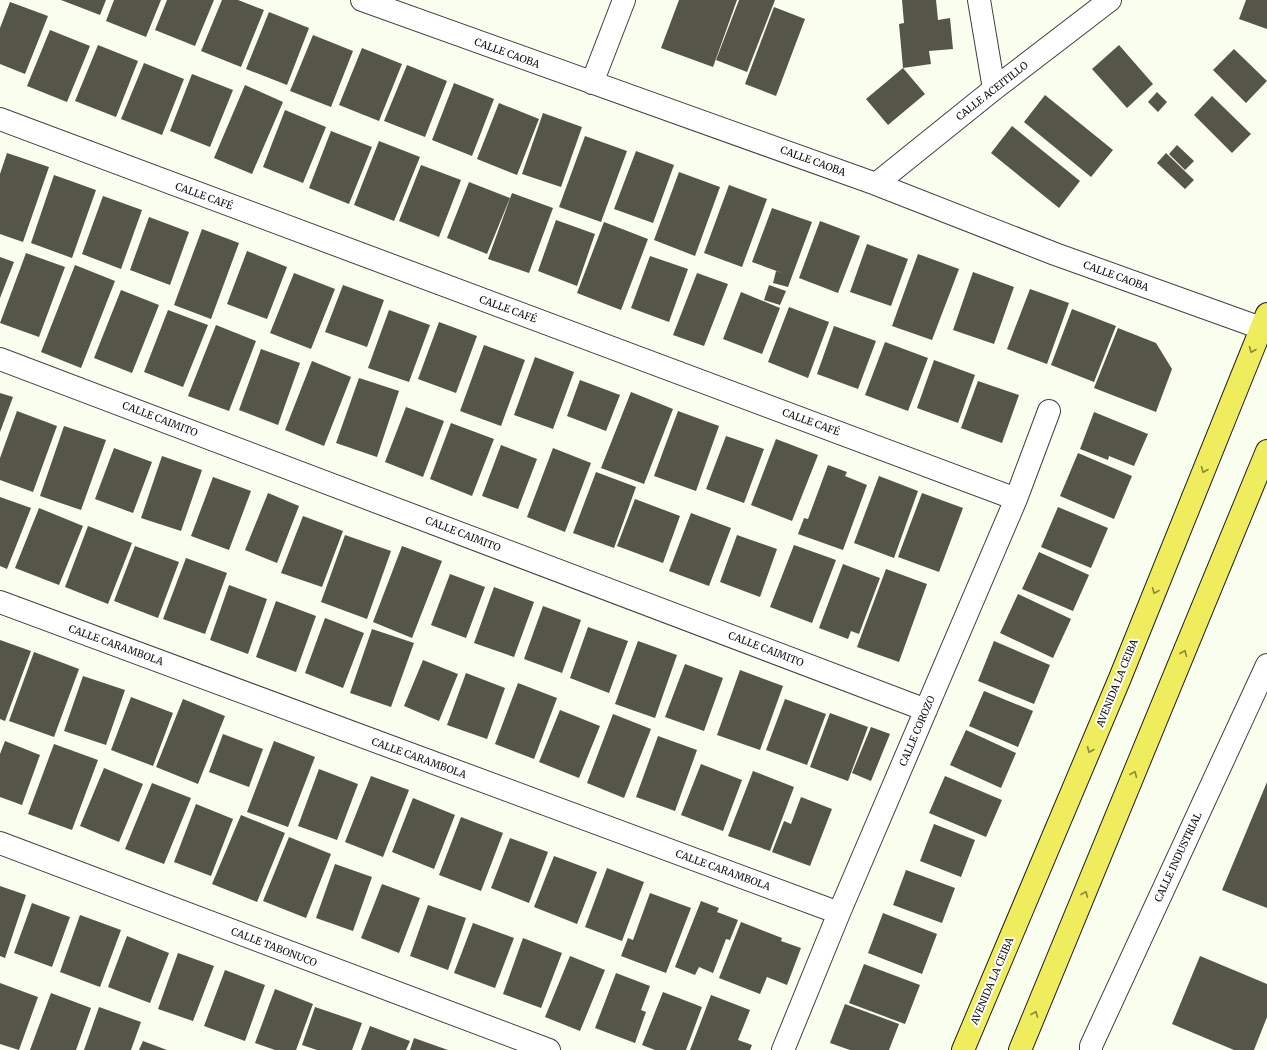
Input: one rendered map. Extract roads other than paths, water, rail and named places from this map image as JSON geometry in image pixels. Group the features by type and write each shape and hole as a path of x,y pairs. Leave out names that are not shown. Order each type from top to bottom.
{"highway":[{"name":"AVENIDA LA CEIBA","path":"963,1050 1120,678 1264,321"},
{"path":"1020,1050 1267,451"}],"street":[{"name":"CALLE CAOBA","path":"362,0 404,7 592,83 876,184 1055,254 1264,321"},
{"path":"592,83 624,0"},
{"path":"978,0 994,89"},
{"name":"CALLE ACEITILLO","path":"876,184 994,89 1110,0"},
{"name":"CALLE CAFÉ","path":"0,119 1016,499"},
{"name":"CALLE CAIMITO","path":"0,359 926,710"},
{"name":"CALLE COROZO","path":"783,1050 839,913 1016,499 1049,411"},
{"name":"CALLE CARAMBOLA","path":"0,602 839,913"},
{"name":"CALLE INDUSTRIAL","path":"1091,1050 1091,1046 1267,665"},
{"name":"CALLE TABONUCO","path":"0,843 549,1050"}]}
